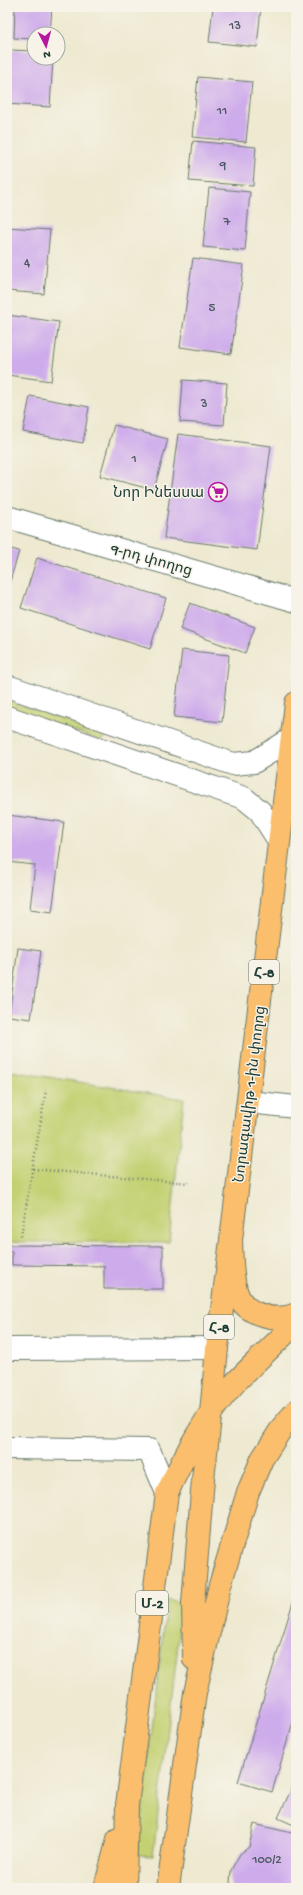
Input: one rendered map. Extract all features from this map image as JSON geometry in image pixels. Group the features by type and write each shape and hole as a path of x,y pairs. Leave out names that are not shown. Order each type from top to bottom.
{"main road":[{"name":"Նորագավիթ 1-ին փողոց","path":"195,1693 193,1603 216,1348 232,1240 296,703"},
{"path":"232,1240 232,1268 237,1295 243,1302 261,1316 273,1318 296,1314"},
{"name":"Մ-2","path":"125,1888 127,1805 166,1493 185,1453 211,1413 234,1384 296,1323"},
{"path":"168,1888 195,1693 220,1585 248,1492 262,1458 283,1426 296,1410"},
{"name":"Մ-2","path":"105,1888 127,1805"}],"street":[{"name":"9-րդ փողոց","path":"7,517 296,601"},
{"path":"7,686 232,764 254,762 291,739"},
{"path":"7,717 244,798 260,811 279,841"},
{"path":"248,1102 296,1107"},
{"path":"7,1349 216,1348"},
{"path":"7,1448 149,1450 166,1493"}],"path":[{"path":"21,1236 46,1090"},
{"path":"33,1168 189,1182"}],"green space":[{"path":"7,700 105,734 102,741 7,708"},
{"path":"11,1071 184,1099 169,1242 7,1242 7,1095"},
{"path":"167,1600 183,1602 153,1856 137,1855"}],"building":[{"path":"15,7 52,7 51,26 26,26 26,39 14,38"},
{"path":"213,7 261,7 257,47 209,42"},
{"path":"10,50 26,51 26,66 53,66 50,107 7,104"},
{"path":"198,77 252,82 246,142 192,137"},
{"path":"193,141 256,147 253,186 189,181"},
{"path":"209,188 250,192 245,251 203,247"},
{"path":"7,227 50,230 44,294 7,291"},
{"path":"193,258 244,265 231,354 180,347"},
{"path":"7,315 59,322 51,381 7,375"},
{"path":"183,380 227,383 224,425 180,422"},
{"path":"30,396 89,407 83,443 23,432"},
{"path":"114,425 168,439 154,490 100,476"},
{"path":"178,434 271,446 257,550 164,538"},
{"path":"7,548 19,551 7,591"},
{"path":"37,558 166,598 150,649 21,608"},
{"path":"190,603 255,627 245,653 180,629"},
{"path":"182,650 229,655 222,722 174,717"},
{"path":"7,815 64,822 52,912 30,909 35,865 7,862"},
{"path":"18,948 41,951 31,1019 9,1016"},
{"path":"7,1245 163,1246 163,1289 104,1289 104,1266 12,1265 12,1252 7,1252"},
{"path":"296,1592 296,1712 272,1792 238,1782"},
{"path":"296,1779 296,1826 278,1818"},
{"path":"254,1824 296,1834 296,1888 232,1888 230,1882 231,1870 240,1854 249,1847"}],"place":[{"name":"Նոր Ինեսսա","path":"218,492"}]}
